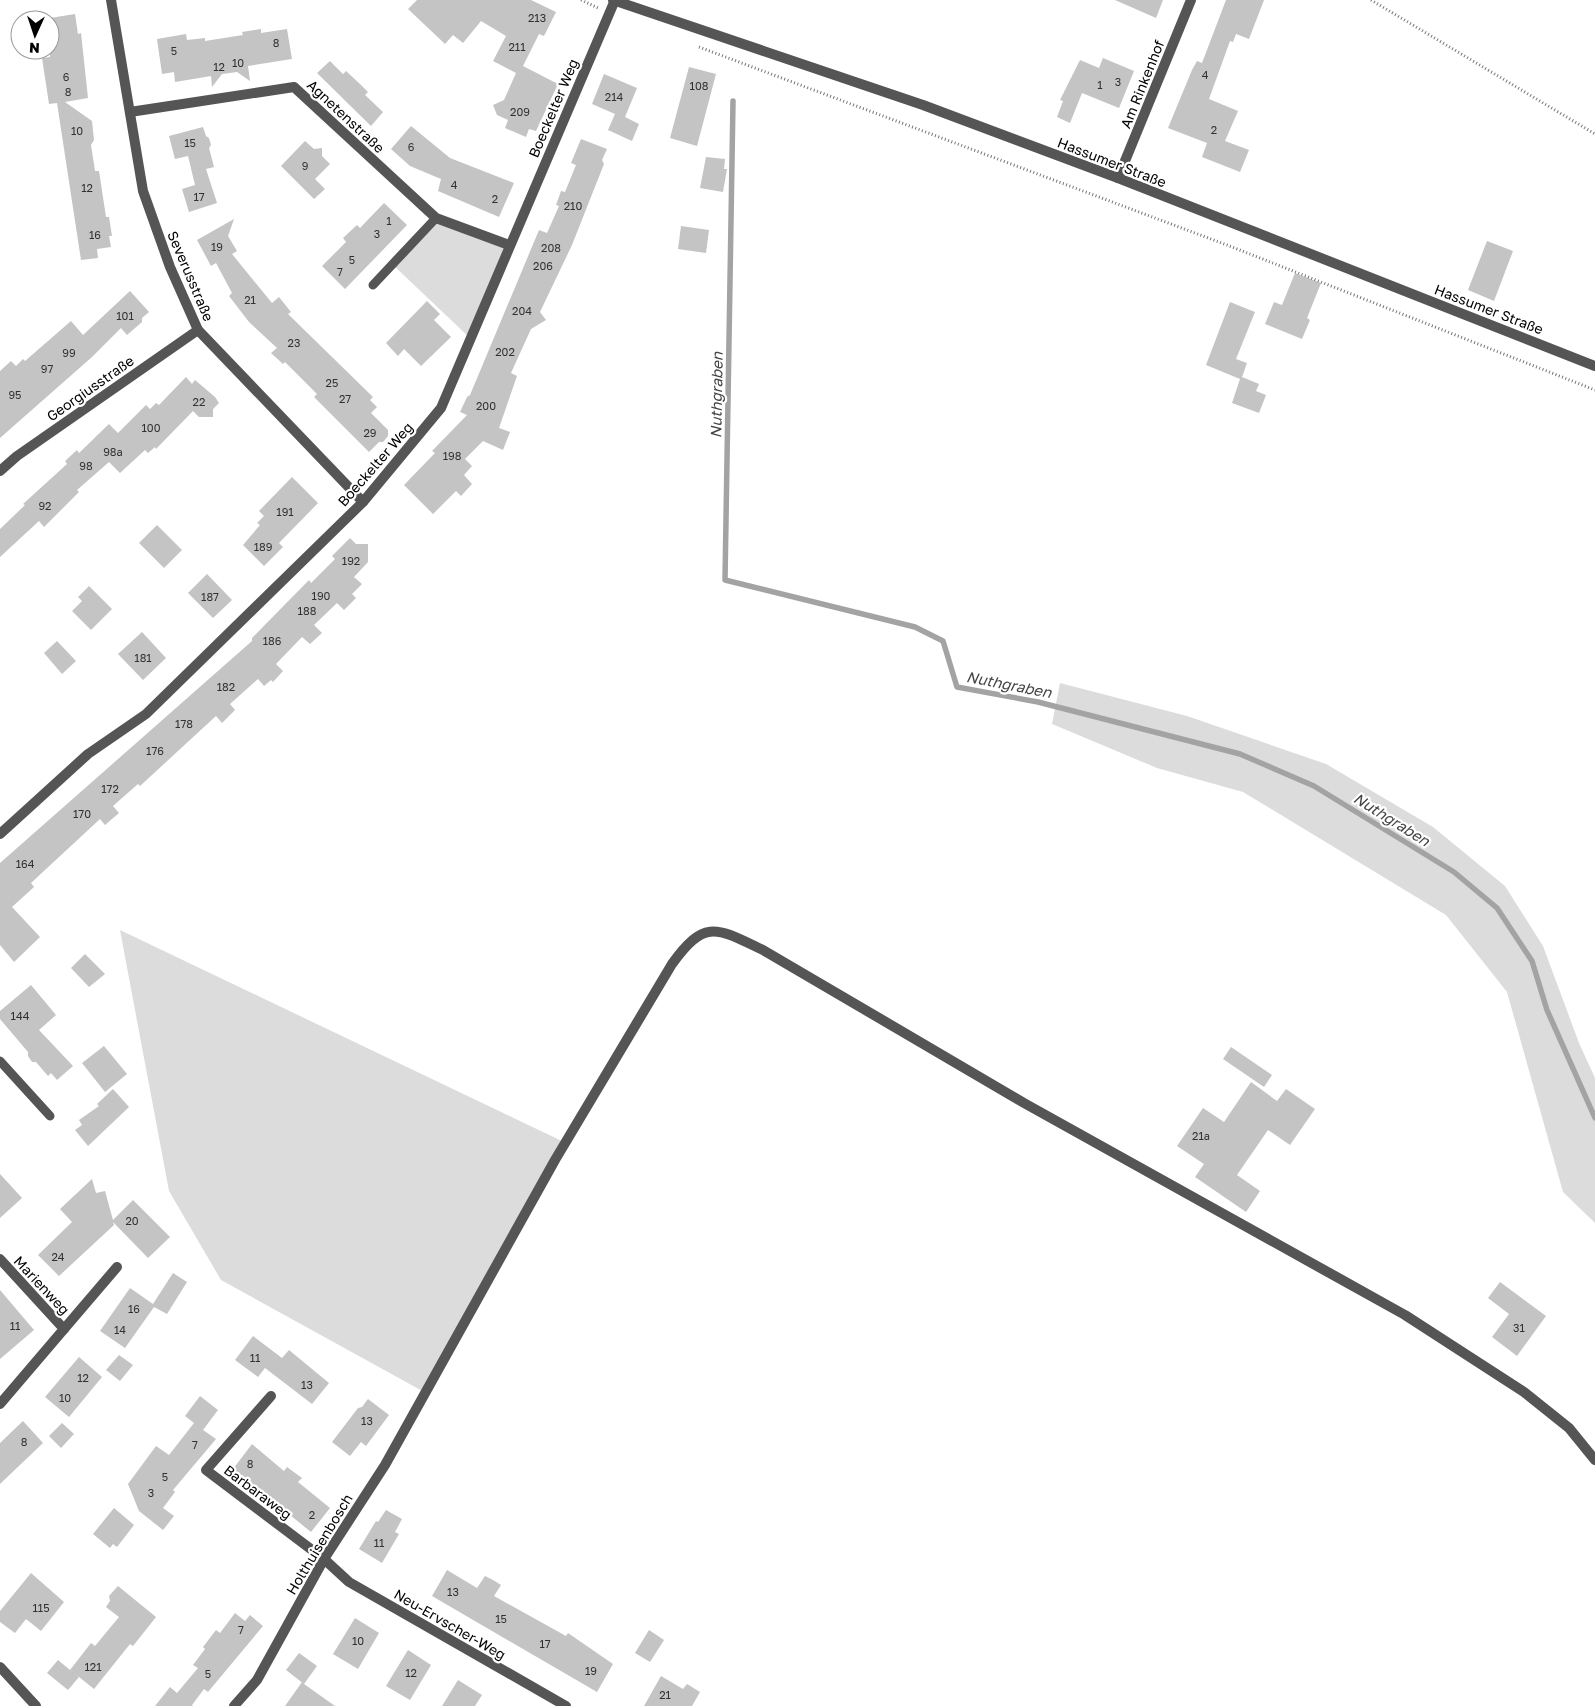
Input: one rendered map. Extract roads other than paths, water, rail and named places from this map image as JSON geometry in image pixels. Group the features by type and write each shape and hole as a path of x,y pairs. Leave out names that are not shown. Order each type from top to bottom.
{"street":[{"name":"Severusstraße","path":"111,0 142,191 170,267 198,330 363,502"},
{"name":"Hassumer Straße","path":"614,0 923,105 1118,178 1595,366"},
{"name":"Boeckelter Weg","path":"0,834 88,754 146,714 363,502 441,408 614,0"},
{"name":"Am Rinkenhof","path":"1118,178 1191,0"},
{"name":"Agnetenstraße","path":"130,112 294,87 436,218 509,245"},
{"name":"Georgiusstraße","path":"0,471 16,456 198,330"},
{"name":"Holthuisenbosch","path":"237,1705 257,1680 324,1559 385,1465 555,1160 672,964 694,937 704,932 726,933 763,950 1024,1103 1405,1315 1524,1392 1570,1428 1595,1460"},
{"name":"Marienweg","path":"0,1259 64,1329"},
{"name":"Marienweg","path":"0,1404 117,1267"},
{"name":"Barbaraweg","path":"271,1396 206,1470 324,1559"},
{"name":"Neu-Ervscher-Weg","path":"324,1559 348,1582 566,1706"},
{"path":"0,1667 36,1706"}],"lane":[{"path":"372,285 436,218"},
{"path":"0,1061 50,1116"}],"waterway":[{"name":"Nuthgraben","path":"733,101 725,580 915,627 943,641 957,687 1038,702 1240,754 1314,786 1454,872 1497,908 1532,961 1547,1010 1595,1118"}]}
